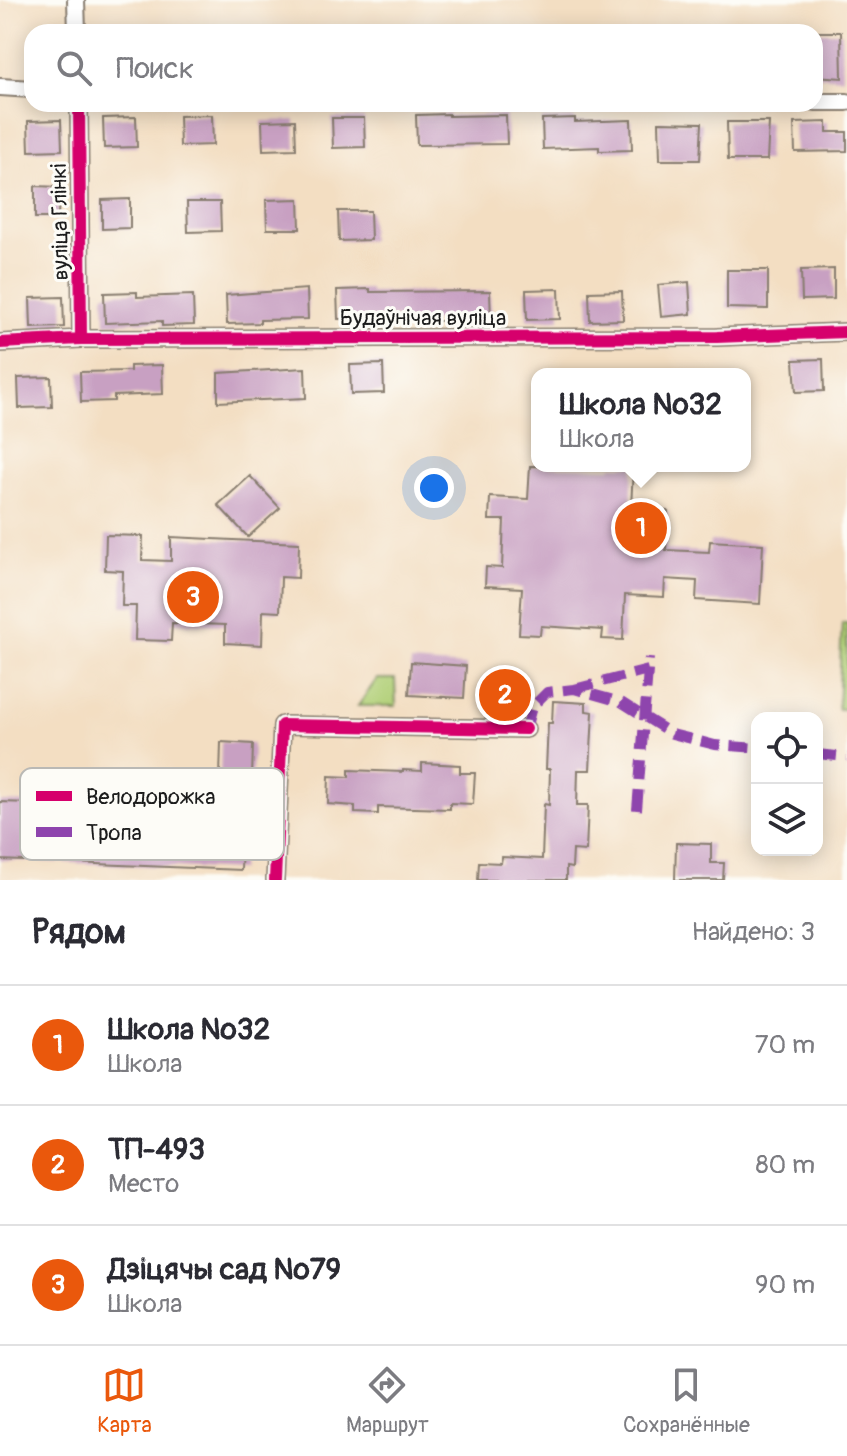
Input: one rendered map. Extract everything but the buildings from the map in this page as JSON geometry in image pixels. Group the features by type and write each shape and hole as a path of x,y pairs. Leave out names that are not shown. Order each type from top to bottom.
{"street":[{"path":"76,0 77,24"},
{"path":"0,87 24,88"},
{"path":"823,102 847,102"},
{"name":"вуліца Глінкі","path":"79,112 81,339"},
{"name":"Будаўнічая вуліца","path":"0,343 81,339 717,337 847,332"},
{"path":"280,768 282,725 526,729"},
{"path":"275,880 276,860"}],"green space":[{"path":"842,623 847,623 847,709 838,709"},
{"path":"377,679 395,679 396,706 358,706"}],"marked path":[{"path":"637,810 649,658"},
{"path":"574,689 648,670"},
{"path":"526,729 532,707 547,692 574,689 621,702 672,734 715,745 751,748"},
{"path":"823,755 847,757"}],"cycle path":[{"path":"79,112 81,339"},
{"path":"0,343 81,339 717,337 847,332"},
{"path":"280,768 282,725 526,729"},
{"path":"275,880 276,860"}],"place":[{"name":"Школа №32","path":"641,528"},
{"name":"Дзіцячы сад №79","path":"193,597"},
{"name":"ТП-493","path":"505,695"}]}
